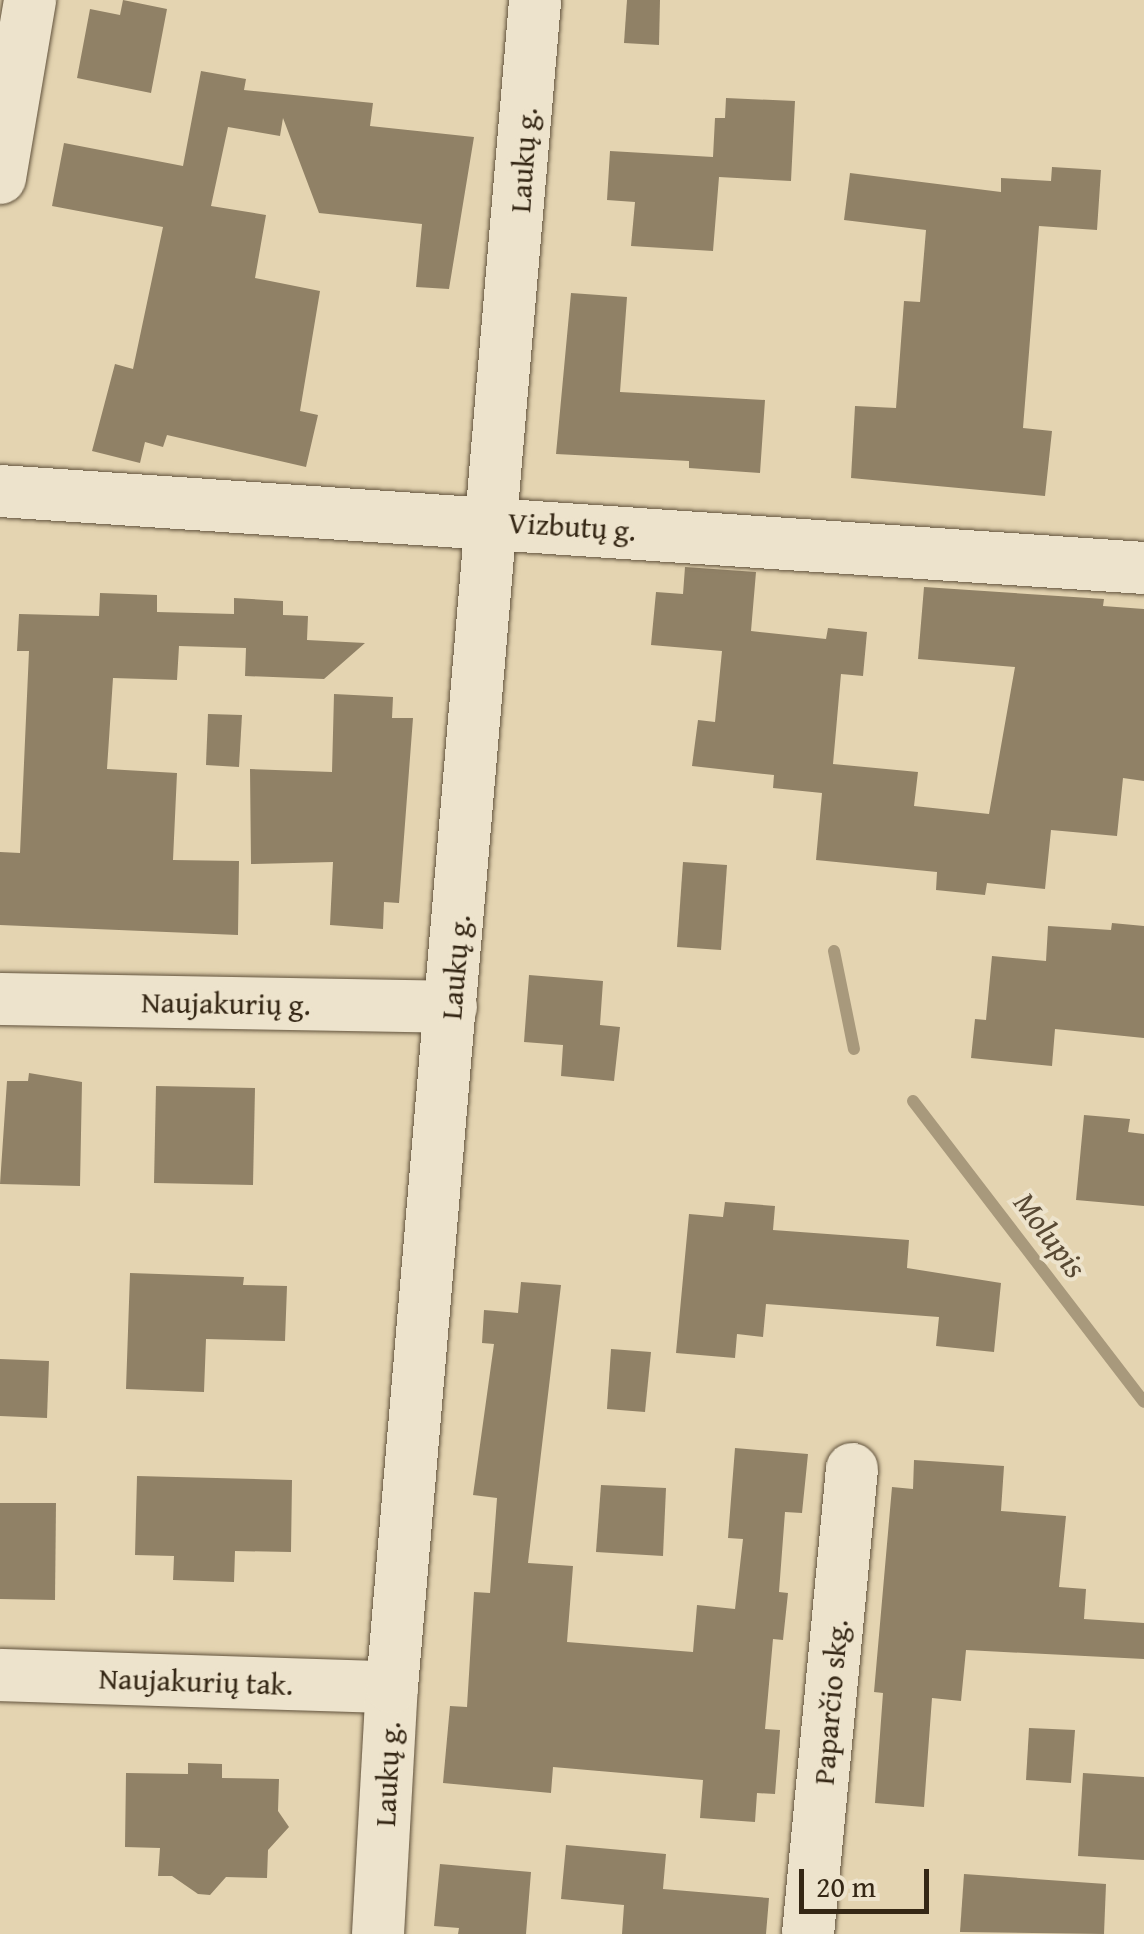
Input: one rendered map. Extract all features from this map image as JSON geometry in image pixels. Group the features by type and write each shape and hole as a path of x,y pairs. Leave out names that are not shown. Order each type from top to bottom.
{"street":[{"path":"0,178 30,0"},
{"name":"Laukų g.","path":"378,1934 392,1687 496,520 535,0"},
{"name":"Vizbutų g.","path":"0,491 496,520 1144,568"},
{"name":"Naujakurių g.","path":"0,999 451,1007"},
{"name":"Paparčio skg.","path":"808,1934 852,1469"},
{"name":"Naujakurių tak.","path":"0,1675 392,1687"}],"building":[{"path":"123,0 167,9 151,93 77,78 90,9 120,15"},
{"path":"627,0 660,0 659,45 624,43"},
{"path":"201,71 246,79 244,90 373,103 370,126 474,137 449,289 416,287 422,224 319,213 283,118 280,136 228,127 211,206 266,215 255,278 320,291 300,411 318,415 306,467 167,435 163,447 145,442 140,463 92,451 115,364 133,369 163,227 52,206 64,143 183,166"},
{"path":"726,98 795,101 791,181 719,177 713,251 631,246 635,202 607,200 610,151 713,157 715,118 725,118"},
{"path":"1052,167 1101,170 1097,230 1039,226 1023,428 1052,431 1045,496 851,478 855,406 896,408 904,301 920,302 926,230 844,220 850,173 1001,192 1001,178 1051,181"},
{"path":"571,293 627,297 620,392 765,400 760,473 689,468 689,461 556,454"},
{"path":"685,567 756,572 751,631 826,639 828,628 867,632 863,676 841,674 833,764 918,772 914,806 989,814 1015,667 918,659 924,587 1104,599 1103,606 1144,609 1144,781 1123,778 1117,836 1051,830 1045,889 987,883 985,895 936,890 937,872 816,860 822,793 773,788 774,775 692,766 698,720 715,722 722,651 651,645 656,592 683,594"},
{"path":"100,593 157,595 157,612 234,614 234,598 283,601 283,615 308,616 307,640 365,643 324,679 245,676 246,648 179,646 177,680 113,678 107,769 177,773 173,860 239,861 238,935 0,925 0,852 20,853 29,651 17,651 19,614 99,616"},
{"path":"334,694 393,697 392,718 413,718 399,903 384,902 383,929 330,925 333,862 251,864 250,769 332,772"},
{"path":"208,714 242,715 239,767 206,765"},
{"path":"683,862 727,865 721,950 677,947"},
{"path":"1112,923 1144,926 1144,1038 1055,1029 1052,1066 971,1058 975,1019 986,1020 992,956 1046,961 1048,926 1111,930"},
{"path":"529,975 603,981 600,1025 620,1027 614,1081 561,1076 563,1045 524,1042"},
{"path":"29,1073 82,1082 80,1186 0,1184 7,1081 28,1081"},
{"path":"156,1086 255,1088 253,1185 154,1183"},
{"path":"1084,1115 1130,1119 1128,1132 1144,1134 1144,1206 1076,1200"},
{"path":"725,1202 775,1206 773,1230 909,1240 907,1268 1001,1283 994,1352 936,1346 939,1317 766,1304 763,1337 737,1334 735,1358 676,1353 689,1214 723,1217"},
{"path":"130,1273 244,1277 243,1285 287,1286 285,1341 206,1339 204,1392 126,1389"},
{"path":"521,1282 561,1285 528,1563 573,1566 567,1642 693,1652 697,1605 735,1609 743,1539 728,1538 735,1448 808,1454 802,1513 785,1512 779,1592 788,1593 783,1640 773,1639 765,1729 780,1730 775,1794 757,1793 755,1822 700,1818 703,1780 553,1767 551,1793 443,1783 450,1706 467,1707 474,1592 490,1593 497,1498 473,1495 494,1344 482,1343 484,1310 518,1313"},
{"path":"611,1349 651,1352 645,1412 607,1409"},
{"path":"0,1359 49,1361 47,1418 0,1416"},
{"path":"914,1460 1004,1466 1001,1511 1066,1516 1059,1587 1086,1589 1084,1619 1144,1623 1144,1659 966,1650 961,1701 932,1698 924,1807 875,1803 883,1693 874,1692 892,1487 913,1489"},
{"path":"137,1476 292,1480 291,1552 235,1551 234,1582 173,1580 174,1556 135,1555"},
{"path":"601,1485 666,1488 663,1556 596,1552"},
{"path":"0,1503 56,1503 55,1600 0,1599"},
{"path":"1029,1728 1075,1730 1071,1783 1026,1780"},
{"path":"188,1763 222,1764 222,1778 279,1779 278,1811 289,1827 268,1850 267,1878 226,1877 210,1895 198,1894 172,1876 158,1876 160,1848 125,1847 126,1773 188,1774"},
{"path":"1083,1773 1144,1777 1144,1860 1078,1856"},
{"path":"566,1845 666,1854 663,1889 769,1898 766,1934 622,1934 624,1905 561,1899"},
{"path":"440,1864 531,1872 526,1934 458,1934 459,1928 434,1926"},
{"path":"964,1874 1106,1884 1104,1934 960,1932"}],"waterway":[{"name":"Molupis","path":"834,951 854,1049"},
{"name":"Molupis","path":"913,1101 1144,1402"}]}
